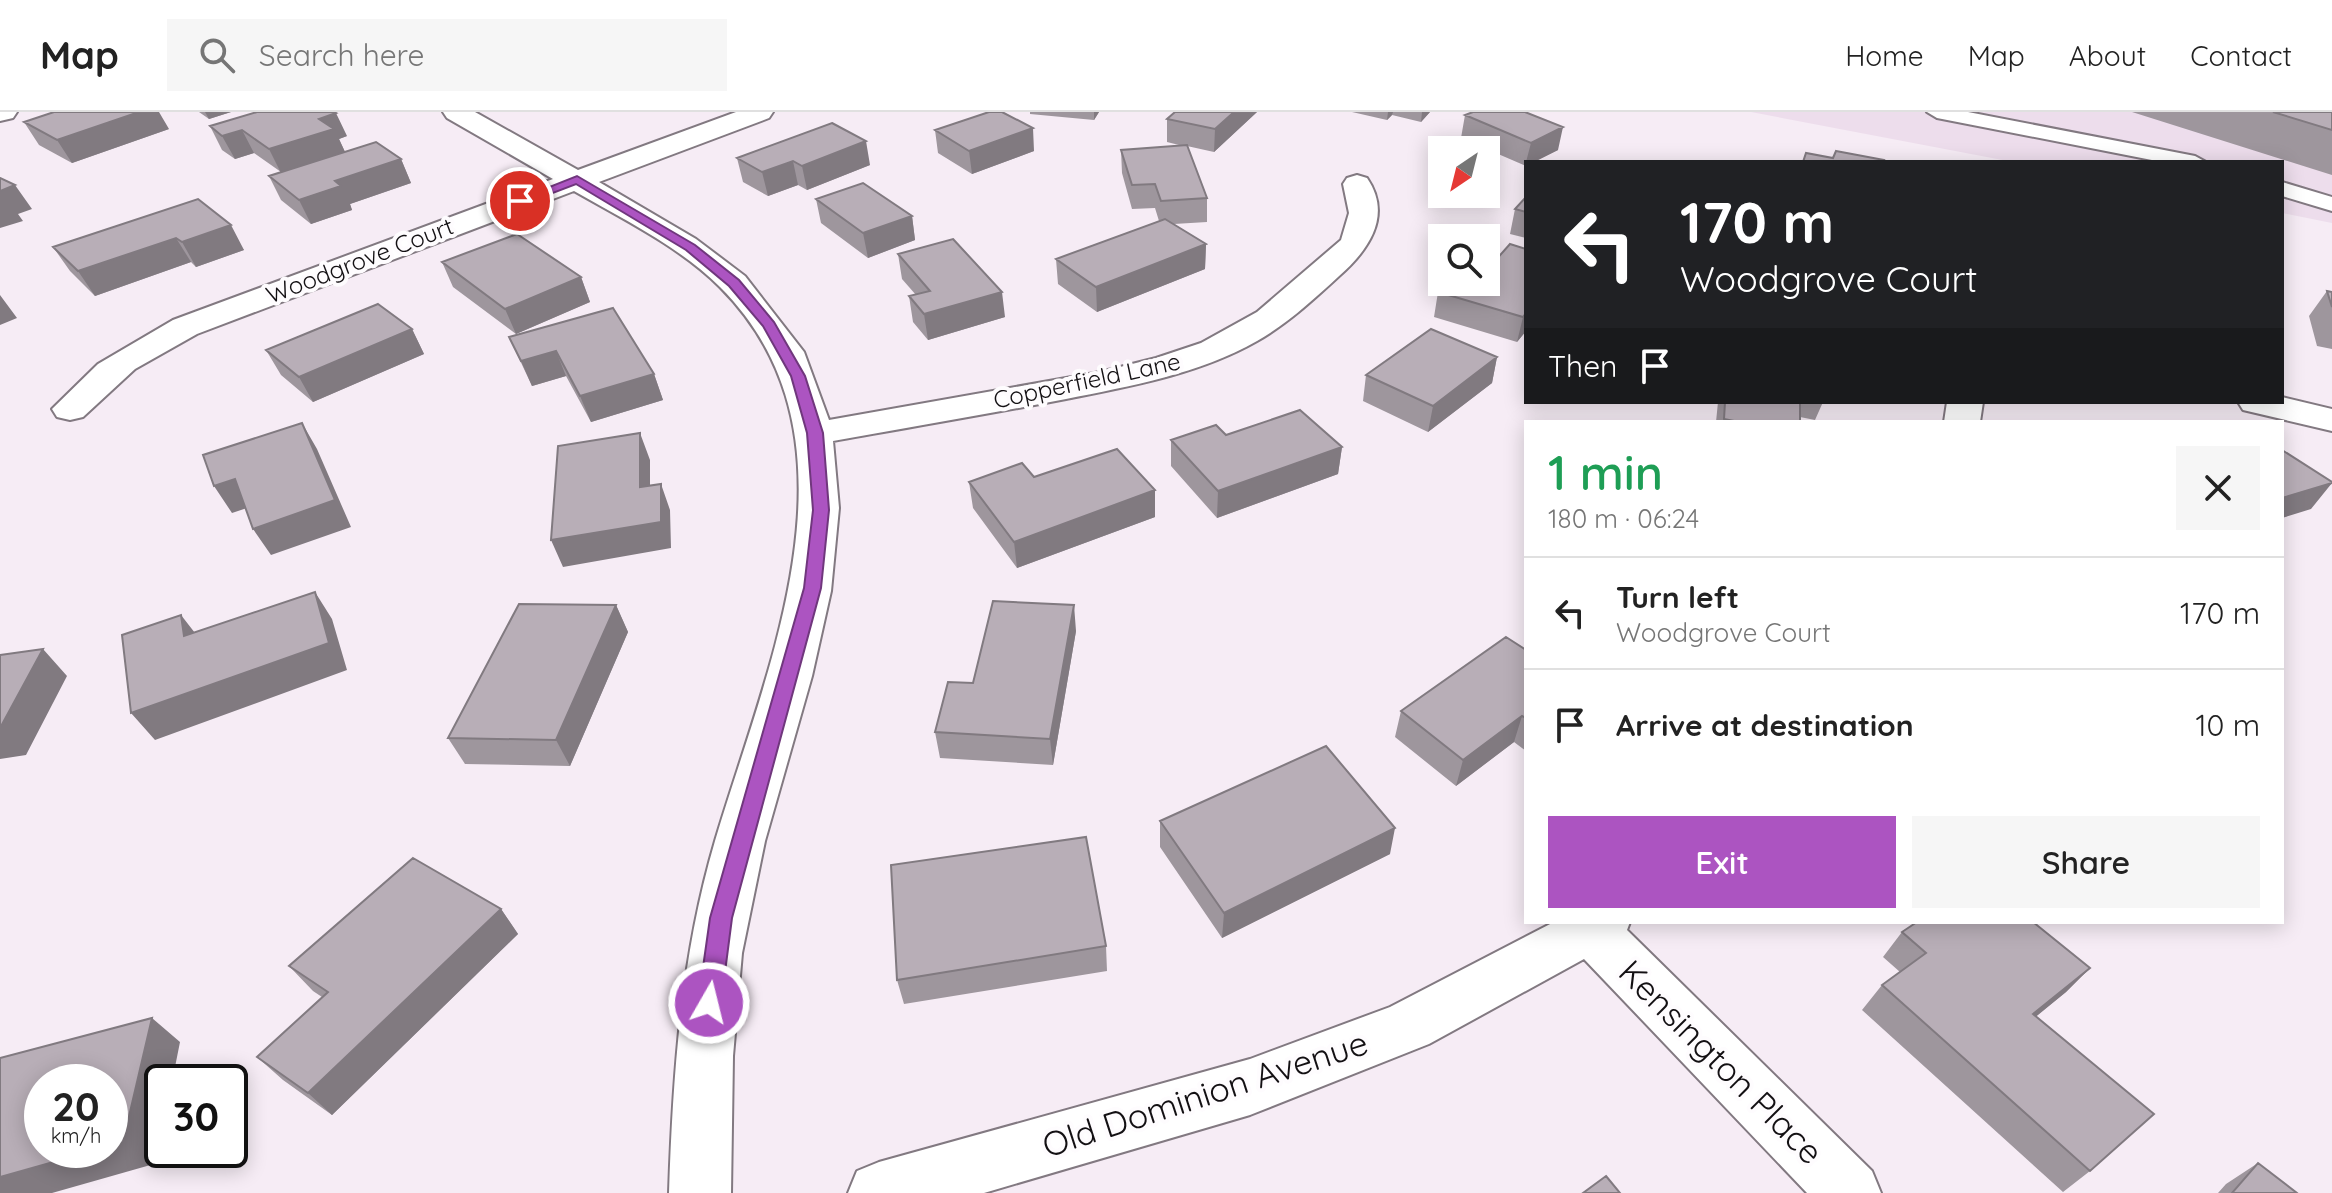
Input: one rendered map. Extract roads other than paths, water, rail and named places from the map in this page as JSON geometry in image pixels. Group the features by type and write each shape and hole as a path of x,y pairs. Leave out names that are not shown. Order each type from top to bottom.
{"street":[{"path":"456,112 691,248 734,283 769,325 798,376 815,433 821,510 812,588 721,918 701,1060 700,1193"},
{"name":"Woodgrove Court","path":"70,409 101,376 140,350 185,327 760,112"},
{"name":"Copperfield Lane","path":"815,433 1134,376 1187,360 1234,341 1273,318 1341,259 1356,241 1365,223 1365,203 1357,184"},
{"path":"2264,404 2332,420"},
{"name":"Old Dominion Avenue","path":"879,1193 1250,1087 1409,1026 1598,926"},
{"name":"Kensington Place","path":"1598,926 1850,1193"}],"lane":[{"path":"1937,112 2185,160"},
{"path":"2284,190 2332,204"}]}
